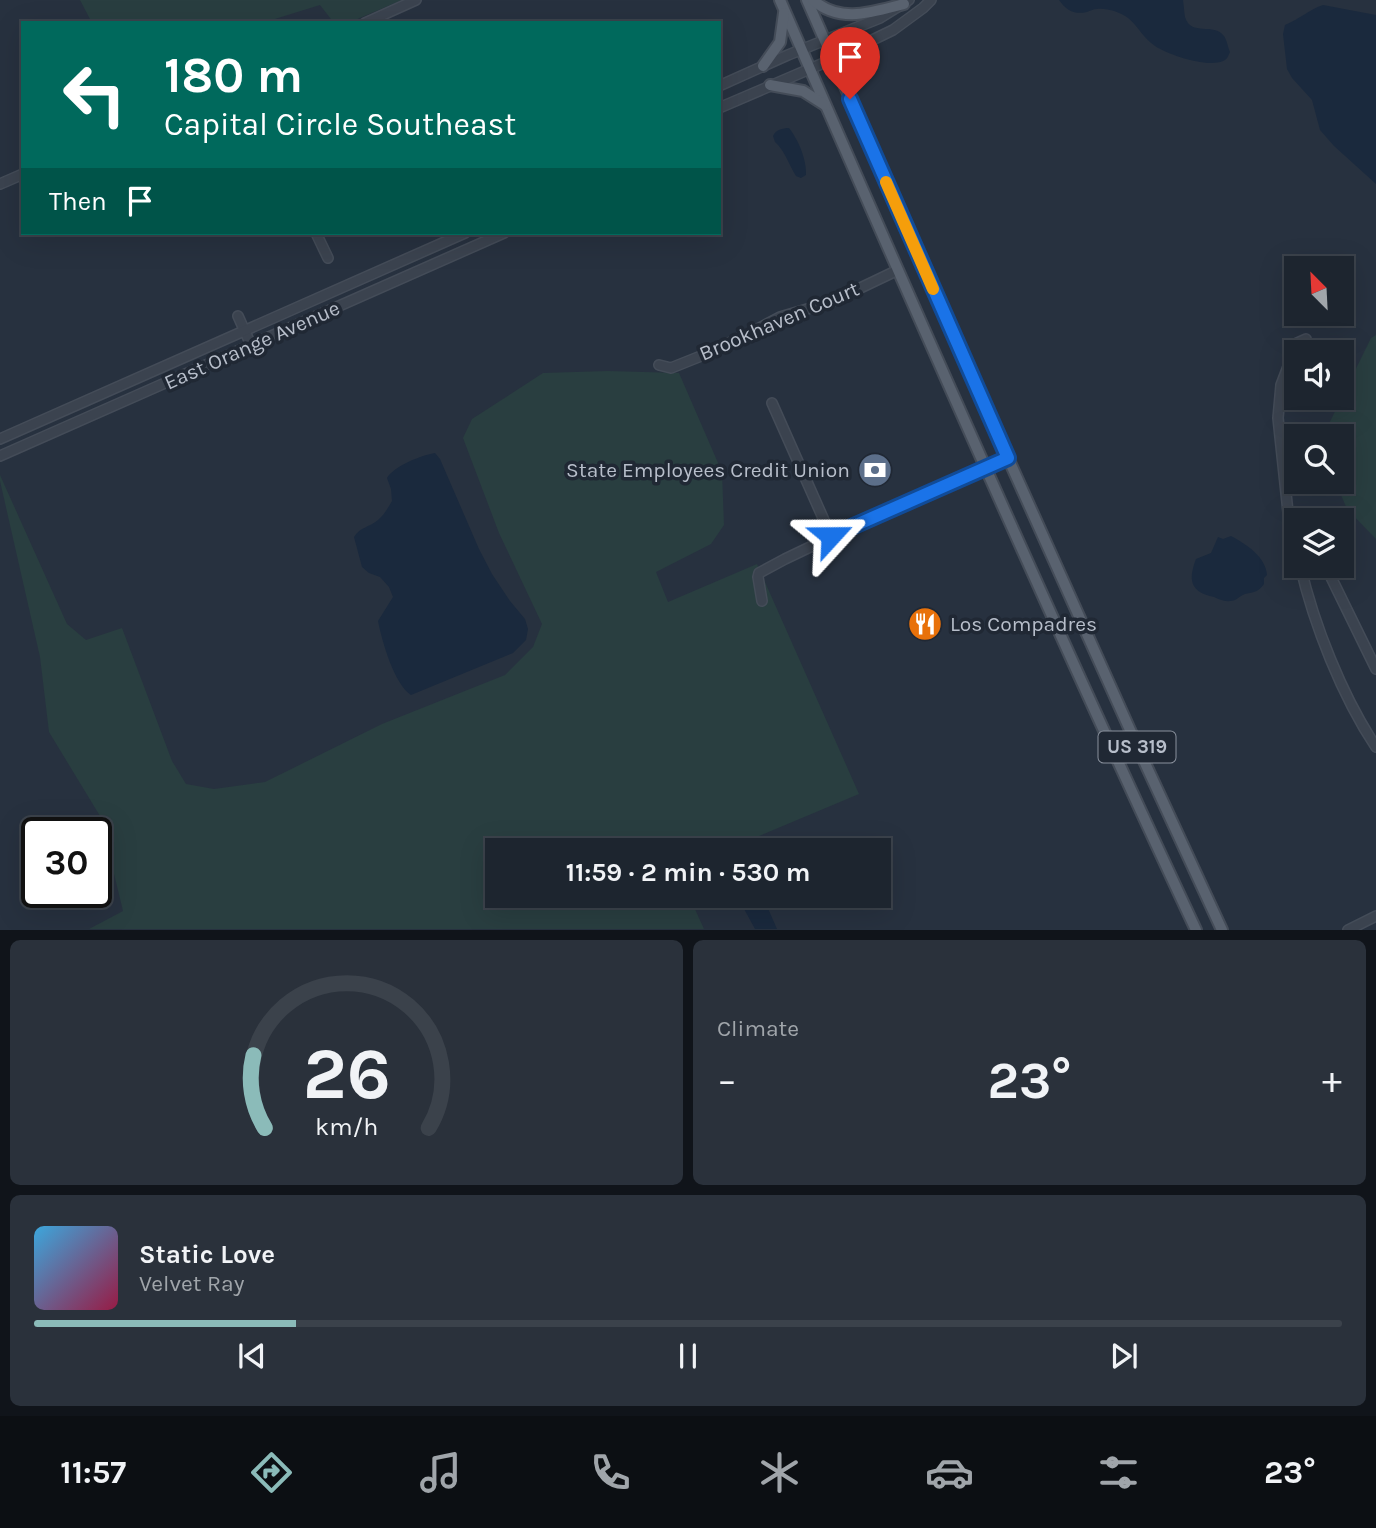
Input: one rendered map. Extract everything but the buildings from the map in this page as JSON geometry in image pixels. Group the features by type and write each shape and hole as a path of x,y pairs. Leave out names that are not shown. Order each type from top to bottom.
{"main road":[{"name":"US 319","path":"807,0 1008,458 1222,929"},
{"path":"813,0 827,10 849,15 863,14 906,2"},
{"name":"US 319","path":"783,5 825,106 1105,735 1196,929"},
{"path":"763,66 780,42 783,5"},
{"path":"770,85 803,92 825,106"}],"street":[{"path":"369,21 416,0"},
{"path":"721,107 893,30 931,0"},
{"path":"721,85 880,18 906,2"},
{"path":"0,184 21,175"},
{"path":"317,235 328,258"},
{"name":"East Orange Avenue","path":"0,439 460,235"},
{"name":"East Orange Avenue","path":"0,456 499,235"},
{"name":"Brookhaven Court","path":"659,365 671,368 706,354 780,317 831,302 898,270"},
{"path":"238,316 251,345"},
{"path":"1287,508 1278,418 1281,385 1297,343 1306,339"},
{"path":"772,403 831,536"},
{"path":"762,601 758,577 760,573 831,536 1008,458"},
{"path":"1303,578 1306,593 1340,680 1376,747"},
{"path":"1331,578 1376,669"},
{"path":"1348,929 1376,916"}],"green space":[{"path":"80,0 402,0 353,21 332,21 320,5 268,21 91,21"},
{"path":"1376,335 1376,539 1354,516 1354,508 1347,508 1341,494 1354,494 1354,424 1329,424 1336,410 1354,410 1354,373 1371,338"},
{"path":"543,373 679,373 722,472 724,525 711,544 656,572 668,602 757,564 859,794 754,838 485,838 485,908 694,908 704,929 89,929 123,911 112,866 112,817 100,817 49,732 40,657 0,475 67,624 86,640 122,628 172,761 186,784 214,789 265,782 382,724 505,675 533,647 542,624 499,533 463,438 472,419"}],"water":[{"path":"1059,0 1183,0 1188,23 1197,28 1220,32 1230,52 1226,59 1216,63 1178,57 1151,43 1132,21 1121,14 1101,9 1074,12"},
{"path":"1323,5 1376,15 1376,184 1320,130 1312,100 1287,69 1283,34 1285,25"},
{"path":"789,128 799,144 805,163 806,175 801,178 796,176 773,136 779,130"},
{"path":"435,453 492,574 525,619 528,629 526,640 513,653 411,695 394,672 378,621 393,597 380,577 362,567 354,537 380,518 392,501 387,478 409,462"},
{"path":"1231,536 1259,557 1267,575 1258,590 1226,601 1200,592 1193,584 1192,573 1196,559 1211,553 1218,537 1223,539"},
{"path":"744,908 768,908 777,929 755,929"}],"slow traffic":[{"path":"886,182 933,289"}],"place":[{"name":"State Employees Credit Union","path":"875,470"},
{"name":"Los Compadres","path":"925,624"}],"route":[{"path":"831,536 1008,458 850,99"}]}
